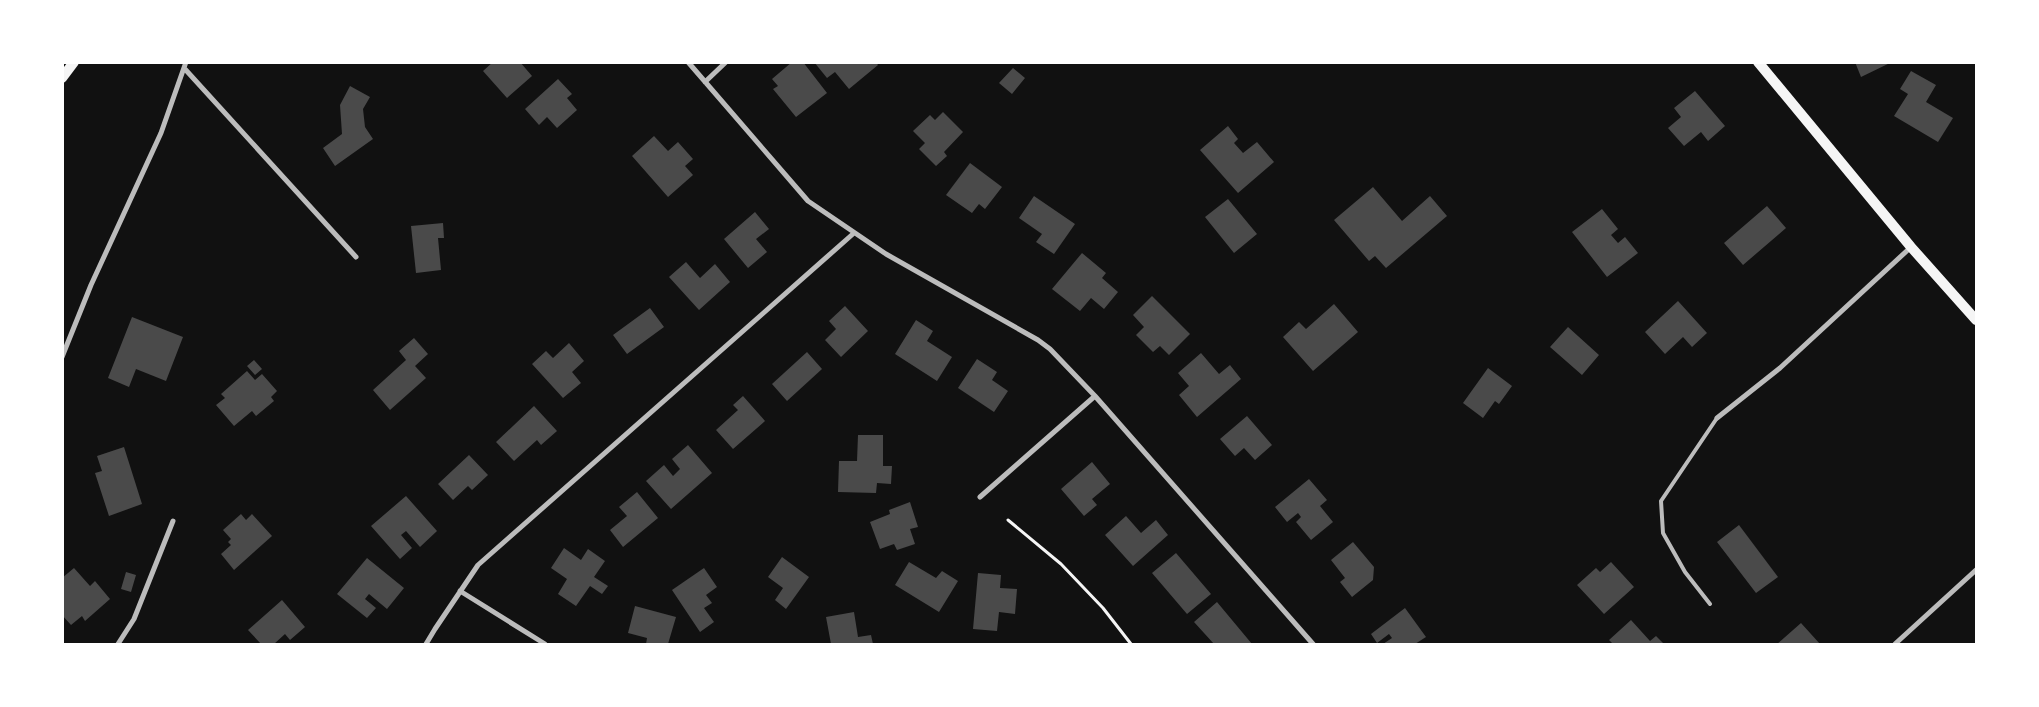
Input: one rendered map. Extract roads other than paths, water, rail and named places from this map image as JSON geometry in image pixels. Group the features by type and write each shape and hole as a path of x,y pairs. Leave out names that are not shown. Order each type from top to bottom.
{"main road":[{"path":"62,78 74,62"},
{"path":"1758,62 1911,247 1976,320"}],"street":[{"path":"688,62 808,201 886,254 1038,340 1050,350 1095,396 1313,644"},
{"path":"705,82 726,62"},
{"path":"62,357 91,285 161,133 185,65 356,257"},
{"path":"426,644 478,565 854,233"},
{"path":"1717,418 1780,368 1911,247"},
{"path":"980,497 1095,396"},
{"path":"118,644 134,619 174,521"},
{"path":"1895,644 1976,570"},
{"path":"460,591 545,644"}],"lane":[{"path":"1710,604 1685,572 1663,533 1661,501 1717,418"}]}
